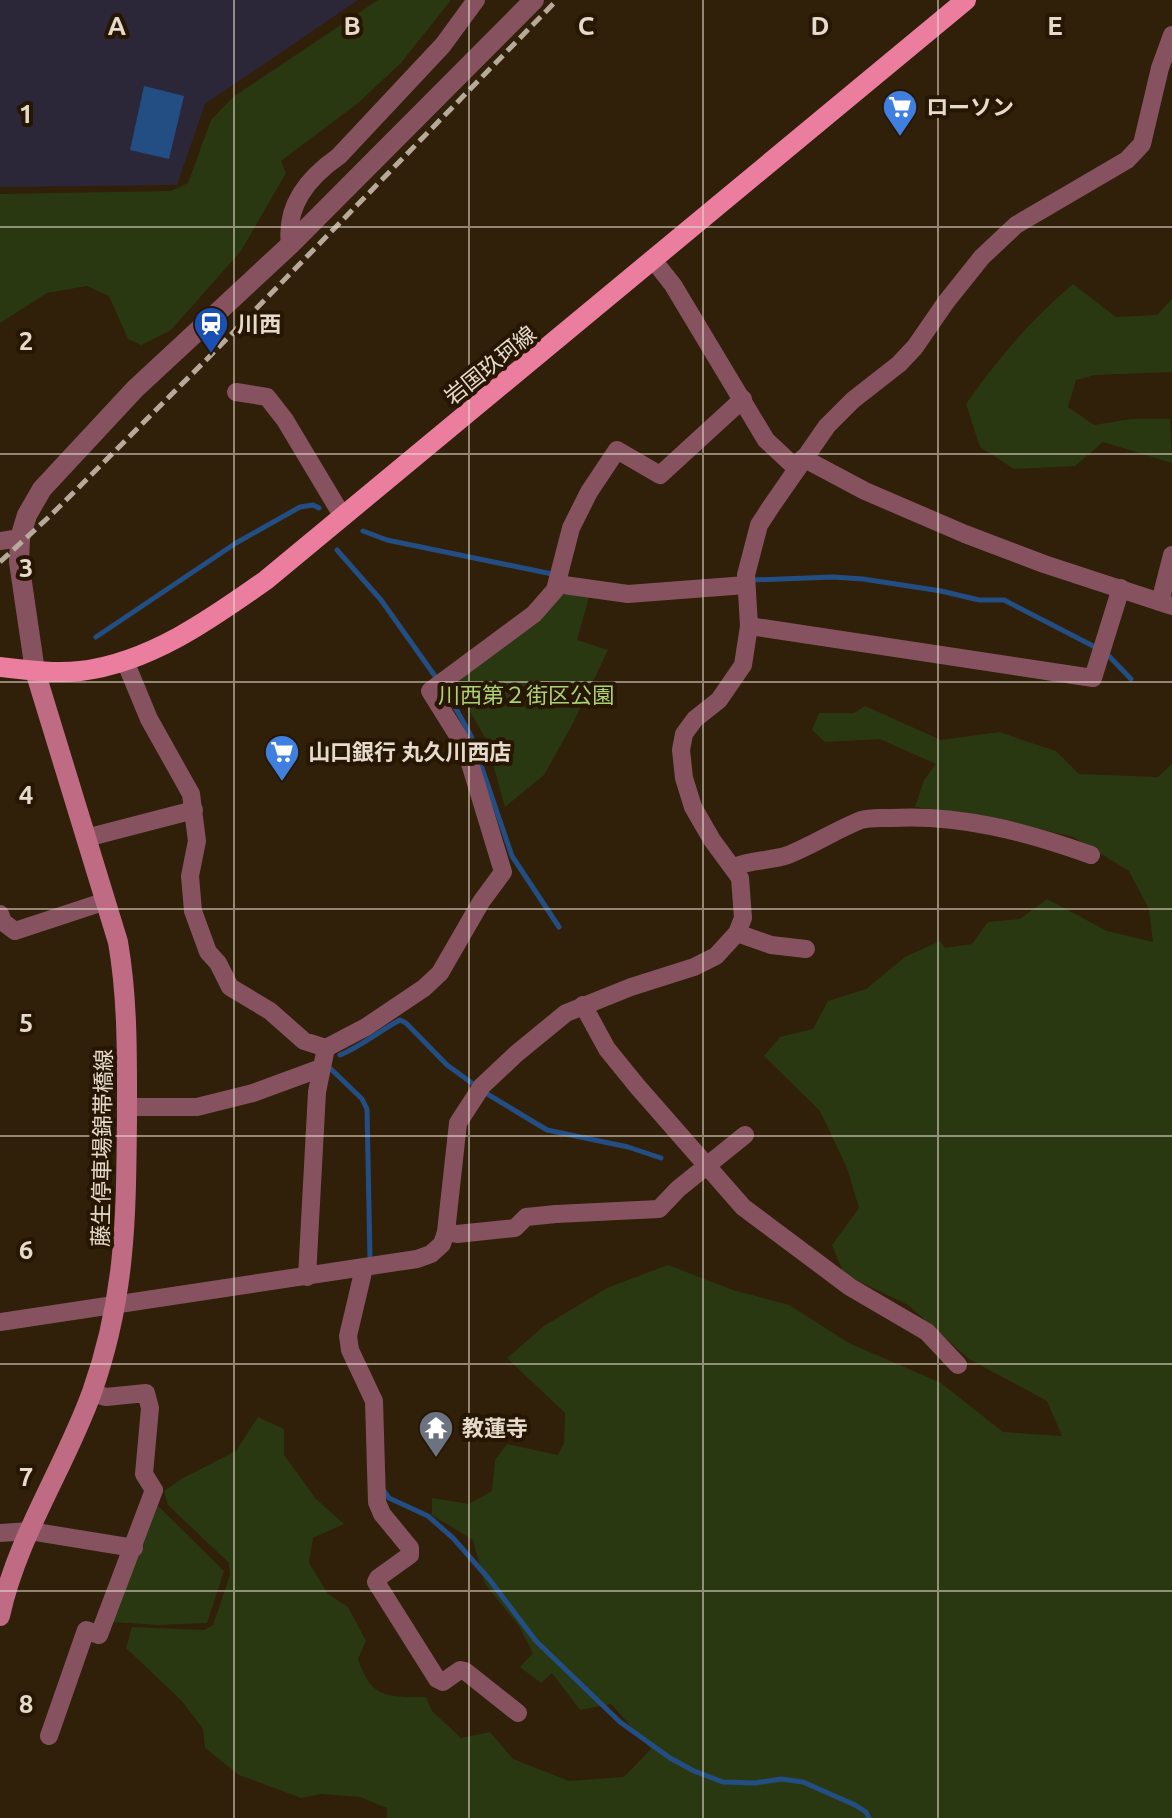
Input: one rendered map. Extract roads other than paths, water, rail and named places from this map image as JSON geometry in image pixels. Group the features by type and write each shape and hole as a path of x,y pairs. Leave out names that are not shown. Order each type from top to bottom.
{"main road":[{"name":"岩国玖珂線","path":"0,667 79,671 125,661 184,634 234,603 654,261 966,0"},
{"name":"藤生停車場錦帯橋線","path":"0,1616 12,1574 92,1393 111,1333 124,1256 127,1107 125,987 118,942 35,671"}],"street":[{"path":"290,245 288,226 297,197 443,45 476,0"},
{"path":"35,671 19,562 10,539 42,489 135,389 290,245 534,0"},
{"path":"0,1322 307,1277 431,1254 442,1244 446,1232 458,1123 480,1088 566,1013 694,967 716,956 737,933 743,918 740,878 693,807 684,778 681,750 684,734 695,719 719,700 743,665 749,626 746,585 750,553 759,525 827,426 915,347 982,257 1016,225 1127,160 1142,144 1160,68 1172,35"},
{"path":"654,261 673,285 766,440 800,464 965,534 1166,604 1172,555"},
{"path":"236,392 267,397 285,420 343,517"},
{"path":"307,1277 321,1068 326,1048 377,1019 424,988 440,973 481,902 503,872 465,747 430,691 534,614 559,579 571,528 589,492 617,450 660,475 743,399"},
{"path":"559,579 628,594 746,585"},
{"path":"749,626 1093,678 1121,588"},
{"path":"125,661 149,719 187,784 194,810 197,841 190,876 193,911 208,952 218,963 230,987 270,1011 304,1041 326,1048"},
{"path":"86,838 194,810"},
{"path":"735,867 772,861 809,847 863,819 904,817 983,824 1042,838 1091,855"},
{"path":"1,920 15,931 106,901"},
{"path":"737,933 771,945 806,949"},
{"path":"583,1005 607,1049 697,1175 850,1287 927,1332 958,1365"},
{"path":"127,1107 197,1107 253,1093 321,1068"},
{"path":"446,1232 457,1234 515,1228 526,1217 659,1209 745,1135"},
{"path":"364,1268 348,1336 350,1350 374,1401 377,1502 382,1514 410,1548 410,1555 376,1582 437,1679 443,1682 460,1670 465,1671 518,1713"},
{"path":"49,1736 86,1630 99,1635 154,1490 144,1474 150,1408 146,1393 106,1397 92,1393"},
{"path":"0,1533 30,1531 134,1548"}],"water":[{"path":"144,86 184,96 169,159 130,150"}],"waterway":[{"path":"96,637 236,543 300,507 313,505 319,508"},
{"path":"363,531 387,540 557,575"},
{"path":"337,550 381,600 435,676"},
{"path":"752,580 863,579 979,600 1004,600 1097,648"},
{"path":"1106,653 1131,679"},
{"path":"449,696 471,736 512,856 559,927"},
{"path":"340,1055 400,1020 447,1065 476,1086"},
{"path":"331,1069 362,1099 367,1109 370,1259"},
{"path":"484,1092 547,1130 628,1147 661,1158"},
{"path":"384,1491 389,1498 428,1516 453,1538 536,1641 620,1722 670,1758 723,1782 755,1783 781,1779 803,1782 855,1805 869,1818"}],"railway":[{"path":"0,562 211,355 557,0"}],"place":[{"name":"ローソン","path":"900,138"},
{"name":"川西","path":"211,355"},
{"name":"山口銀行 丸久川西店","path":"282,783"},
{"name":"教蓮寺","path":"436,1459"}],"park label":[{"name":"川西第２街区公園","path":"526,695"}]}
